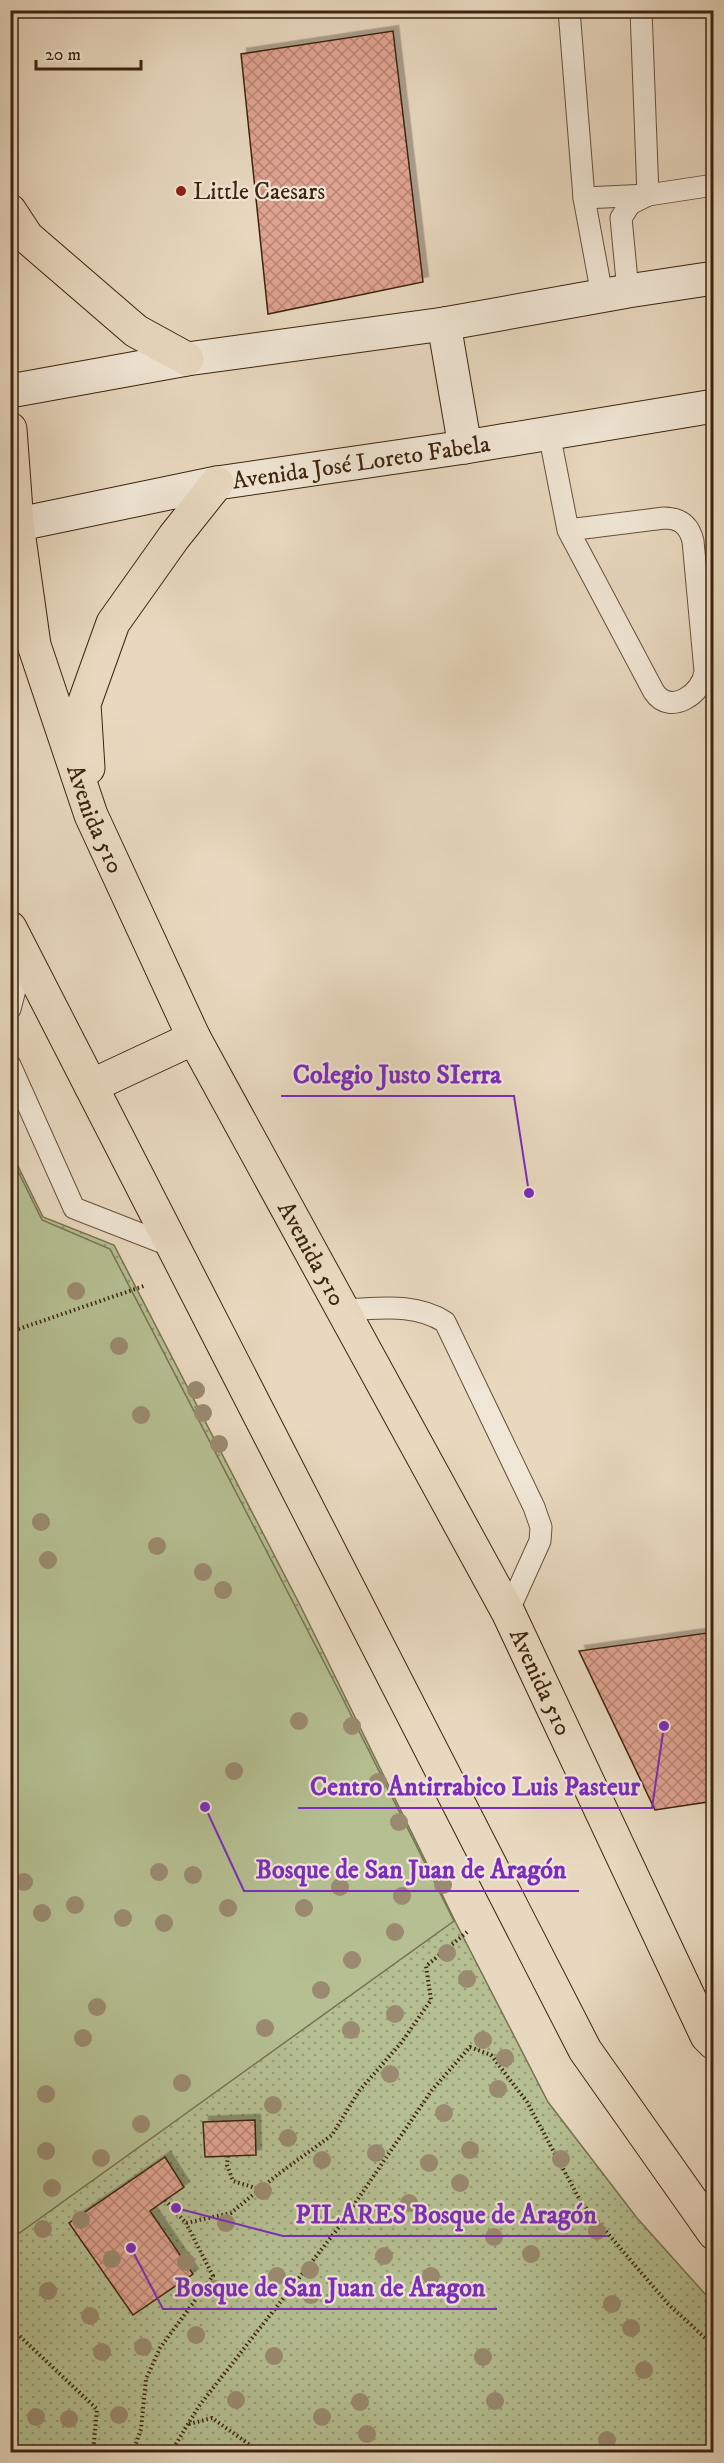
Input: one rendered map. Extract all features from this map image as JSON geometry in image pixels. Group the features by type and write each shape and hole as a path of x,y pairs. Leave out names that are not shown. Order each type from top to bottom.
{"main road":[{"path":"10,211 27,237 136,331 186,359"},
{"path":"10,391 186,359 444,324 615,293 714,278"},
{"path":"444,324 465,447"},
{"name":"Avenida José Loreto Fabela","path":"14,525 217,483 465,447 714,406"},
{"name":"Avenida 510","path":"10,429 14,525 34,645 91,815 194,1038 508,1612 707,2036 714,2043"},
{"path":"91,815 84,704 113,623 174,537 217,483"},
{"path":"17,942 585,2050 714,2233"},
{"path":"91,1086 194,1038"}],"lane":[{"path":"569,10 584,198 615,293"},
{"path":"641,10 648,195"},
{"path":"584,198 648,195 714,185"},
{"path":"615,293 621,219 630,204 648,195"},
{"path":"549,433 568,530 657,697 675,702 695,694 704,679 705,671 693,541 684,523 674,518 664,518 568,530"},
{"path":"10,1009 17,942"},
{"path":"10,1065 74,1208 174,1247"},
{"path":"343,1310 412,1308 430,1313 445,1322 534,1507 541,1527 540,1541 508,1612"}],"path":[{"path":"10,1332 144,1286"},
{"path":"186,2223 231,2213 332,2135 359,2091 401,2043 431,2000 426,1966 468,1932"},
{"path":"171,2452 199,2406 339,2227 432,2090 470,2047 492,2055 527,2102 581,2202 668,2304 714,2346"},
{"path":"228,2156 227,2165 233,2181 260,2190"},
{"path":"133,2452 141,2429 146,2379 160,2348 213,2276 186,2223 165,2200"},
{"path":"10,2327 97,2409 93,2452"},
{"path":"189,2424 212,2418 260,2452"}],"green space":[{"path":"11,1152 43,1217 114,1245 300,1605 456,1923 548,2102 637,2218 714,2304 713,2452 11,2452"},
{"path":"11,1157 42,1220 110,1249 340,1693 454,1921 11,2239"}],"building":[{"path":"393,31 423,282 268,314 241,54"},
{"path":"714,1632 714,1801 655,1810 579,1651"},
{"path":"255,2120 256,2155 205,2157 203,2122"},
{"path":"165,2157 184,2187 150,2211 193,2274 133,2315 69,2223"}],"place":[{"name":"Little Caesars","path":"181,191"},
{"name":"Colegio Justo SIerra","path":"529,1193"},
{"name":"Centro Antirrabico Luis Pasteur","path":"664,1726"},
{"name":"Bosque de San Juan de Aragón","path":"205,1807"},
{"name":"PILARES Bosque de Aragón","path":"176,2208"},
{"name":"Bosque de San Juan de Aragon","path":"131,2248"}]}
